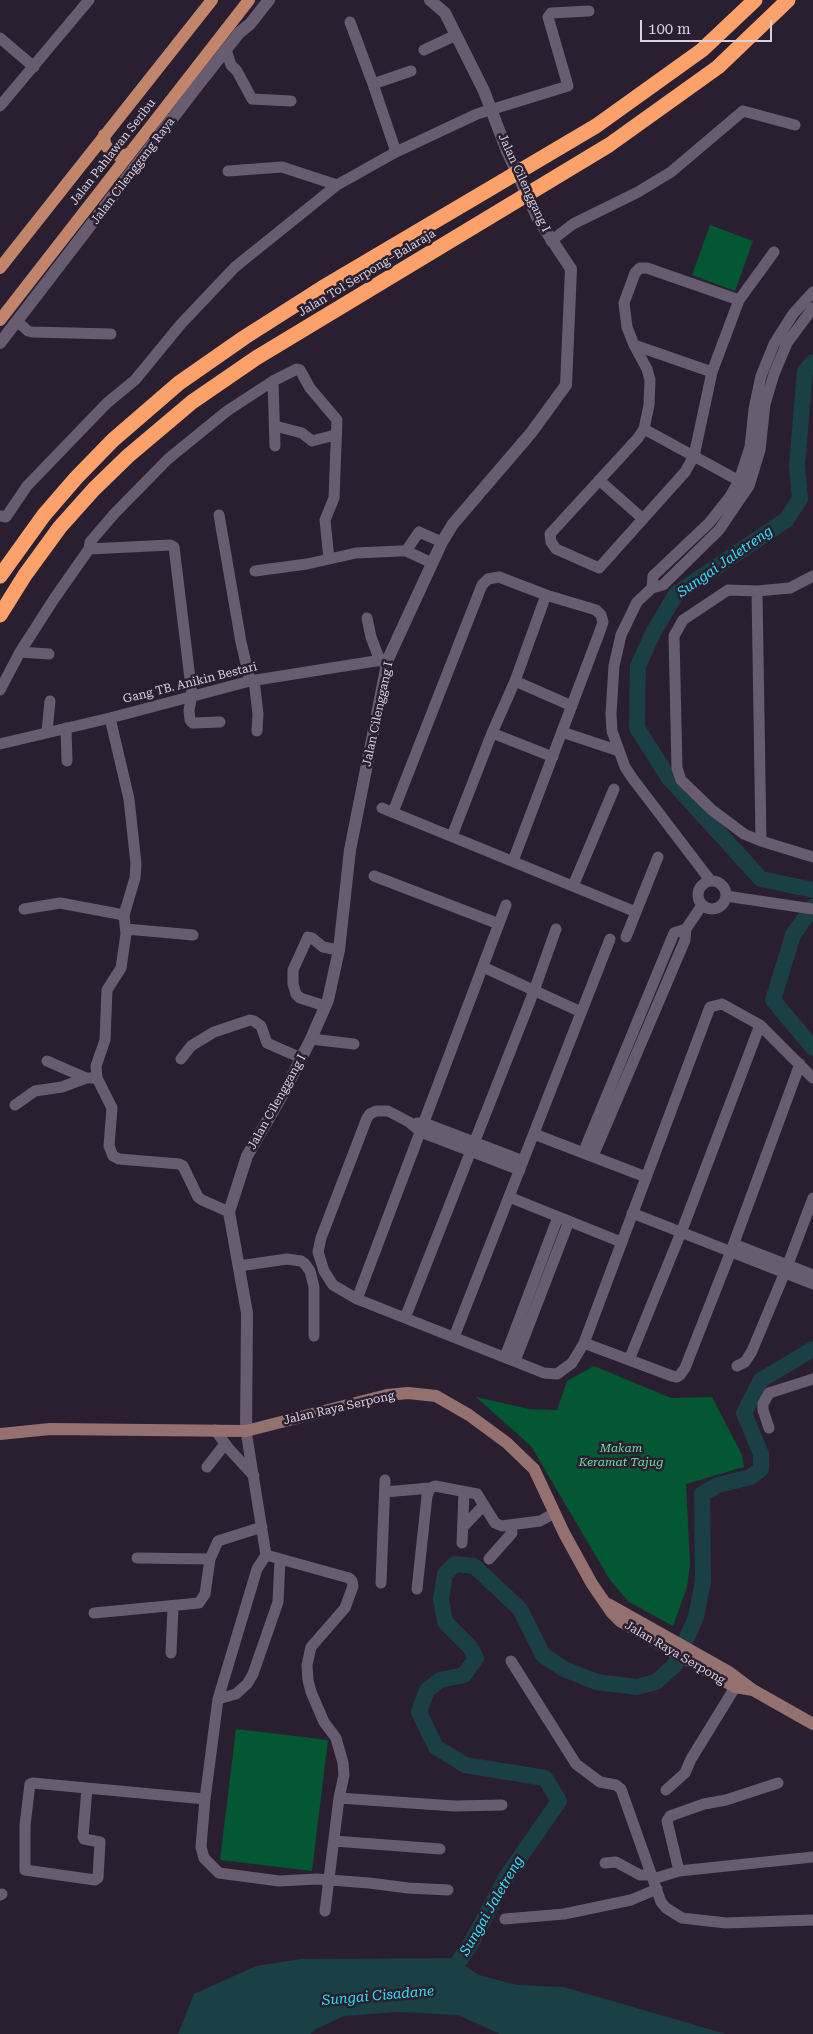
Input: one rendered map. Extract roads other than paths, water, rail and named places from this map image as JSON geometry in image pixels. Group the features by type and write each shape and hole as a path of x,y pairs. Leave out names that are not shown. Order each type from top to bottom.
{"highway":[{"name":"Jalan Tol Serpong–Balaraja","path":"0,576 44,515 76,478 112,440 179,383 315,293 596,126 702,50 755,0"},
{"name":"Jalan Tol Serpong–Balaraja","path":"0,615 25,575 60,526 128,456 192,402 256,358 609,145 718,67 788,0"}],"main road":[{"name":"Jalan Pahlawan Seribu","path":"0,268 212,0"},
{"name":"Jalan Pahlawan Seribu","path":"0,320 248,0"},
{"path":"104,135 105,144 110,151 119,156 128,154"},
{"name":"Jalan Raya Serpong","path":"0,1434 50,1429 246,1431 387,1395 408,1393 436,1396 477,1420 507,1443 534,1469 592,1584 620,1621 651,1633 813,1724"}],"street":[{"path":"0,106 89,0"},
{"name":"Jalan Cilenggang Raya","path":"0,343 226,50 269,0"},
{"name":"Jalan Cilenggang I","path":"246,1431 247,1313 229,1212 247,1156 311,1040 326,1006 340,950 350,850 384,660 442,542 453,524 526,440 566,385 571,269 538,219 511,162 491,109 445,13 430,0"},
{"path":"0,516 6,517 27,486 107,403 135,380 181,324 235,267 337,185 396,152 437,132 491,109 568,86 548,17 551,13 589,11"},
{"path":"350,22 396,152"},
{"path":"424,50 456,35"},
{"path":"0,38 34,67"},
{"path":"226,50 231,65 252,99 291,101"},
{"path":"373,84 411,71"},
{"path":"551,241 573,224 638,192 670,172 709,142 743,111 795,125"},
{"path":"228,170 282,167 337,185"},
{"path":"739,300 647,268 640,268 635,273 624,303 627,327 647,369 650,380 649,405 644,428 638,438 550,534 552,546 598,568 685,472 694,456 712,372 739,300 774,252"},
{"path":"744,483 754,409 761,376 774,344 793,314 813,292"},
{"path":"710,880 701,885 697,895 702,905 706,908 717,908 725,901 726,896 721,884 710,880 633,780 619,752 612,731 611,714 614,666 621,635 637,602 652,588 654,576 709,523 744,483 760,450 765,404 774,374 787,343 813,308"},
{"path":"18,322 28,331 32,332 111,334"},
{"path":"634,345 712,372"},
{"path":"0,690 20,652 88,549 90,542 114,513 168,458 228,411 273,381 297,369 300,370 310,388 338,420 335,435 334,498 325,520 329,559"},
{"path":"273,381 276,446"},
{"path":"275,426 302,433 312,441 335,435"},
{"path":"644,428 744,483"},
{"path":"599,480 643,519"},
{"path":"219,515 241,642 252,681 258,714 258,731"},
{"path":"406,550 418,533 423,533 442,542"},
{"path":"88,549 170,545 174,547 192,695 189,710 190,722 220,722"},
{"path":"255,571 356,553 406,550 432,563"},
{"path":"813,576 790,588 757,591 728,590 683,620 674,636 676,768 679,776 712,810 744,834 813,857"},
{"path":"513,861 603,622 601,615 596,610 546,595 499,577 488,579 482,586 388,810 636,912"},
{"path":"757,591 761,841"},
{"path":"452,836 492,733 515,681 546,595"},
{"path":"367,618 371,637 384,660"},
{"path":"20,652 49,654"},
{"name":"Gang TB. Anikin Bestari","path":"0,744 252,681 384,660"},
{"path":"515,681 572,706"},
{"path":"47,732 50,701"},
{"path":"91,1078 105,1040 107,990 121,968 126,929 124,915 135,878 136,864 129,799 110,718"},
{"path":"66,728 67,761"},
{"path":"562,732 619,752"},
{"path":"492,733 553,757"},
{"path":"573,886 614,789"},
{"path":"626,937 658,857"},
{"path":"374,876 499,924"},
{"path":"726,896 813,909"},
{"path":"24,909 60,904 124,915"},
{"path":"357,1299 506,905"},
{"path":"588,1155 685,940 686,929 702,905"},
{"path":"126,929 193,935"},
{"path":"405,1318 534,990 556,929"},
{"path":"326,1006 300,998 296,994 293,984 293,970 308,938 312,938 323,947 340,950"},
{"path":"454,1338 610,939"},
{"path":"483,966 581,1012"},
{"path":"521,1165 409,1122 388,1111 376,1111 370,1114 321,1238 318,1252 324,1270 333,1285 357,1299 544,1373 557,1374 572,1362 584,1343 710,1007 722,1004 760,1025 813,1078"},
{"path":"181,1059 191,1046 214,1032 250,1020 261,1026 267,1043 301,1058"},
{"path":"629,1360 683,1228 760,1025"},
{"path":"311,1040 354,1044"},
{"path":"47,1061 91,1078 112,1108 108,1139 113,1156 119,1159 179,1164 186,1169 198,1197 229,1212"},
{"path":"584,1343 672,1376 680,1375 685,1368 733,1248 800,1064"},
{"path":"15,1105 35,1092 62,1087 91,1078"},
{"path":"534,1134 646,1177"},
{"path":"509,1197 621,1242"},
{"path":"737,1366 745,1362 752,1350 787,1268 813,1198"},
{"path":"633,1209 787,1268 813,1275"},
{"path":"510,1359 563,1219"},
{"path":"239,1266 288,1258 305,1264 310,1271 314,1287 314,1336"},
{"path":"787,1268 813,1284"},
{"path":"769,1428 763,1404 769,1393 813,1379"},
{"path":"215,1430 254,1476"},
{"path":"246,1431 266,1555 257,1569 218,1698 205,1799 202,1852 208,1864 218,1873 280,1881 330,1880 448,1890"},
{"path":"207,1467 226,1444"},
{"path":"380,1583 385,1486 430,1488 435,1486 477,1494 495,1523 502,1526 540,1521 555,1513"},
{"path":"417,1589 430,1488"},
{"path":"462,1542 464,1492"},
{"path":"463,1527 484,1506"},
{"path":"489,1559 512,1533 511,1525"},
{"path":"94,1613 196,1605 204,1598 210,1559 218,1541 262,1527"},
{"path":"266,1555 352,1581 352,1593 345,1608 312,1646 307,1665 311,1692 324,1722 336,1738 343,1763 344,1775 338,1798 325,1911"},
{"path":"137,1558 210,1559"},
{"path":"218,1698 236,1694 248,1684 253,1674 278,1602 280,1559"},
{"path":"171,1653 173,1606"},
{"path":"511,1661 576,1764 600,1782 616,1785 621,1789 654,1881 666,1908 682,1918 726,1923 813,1920"},
{"path":"666,1790 685,1773 691,1759 737,1683"},
{"path":"87,1788 83,1837 84,1840 100,1842 98,1878 95,1880 26,1870 25,1825 29,1785 33,1783 87,1788 205,1799"},
{"path":"680,1871 667,1821 670,1816 704,1804 726,1800 778,1784"},
{"path":"338,1798 454,1806 502,1805"},
{"path":"334,1841 440,1849"},
{"path":"505,1919 564,1914 631,1900 654,1881 680,1871 813,1857"},
{"path":"605,1863 616,1862 654,1881"}],"water":[{"name":"Sungai Cisadane","path":"453,1958 479,1975 517,1985 564,1987 726,2034 500,2034 458,2015 398,2012 344,2016 316,2029 310,2034 178,2034 194,1994 256,1966 301,1959"}],"waterway":[{"name":"Sungai Jaletreng","path":"813,362 805,371 797,466 800,499 786,520 676,594 653,633 638,666 637,728 669,778 761,879 813,890"},
{"name":"Sungai Jaletreng","path":"813,907 793,935 773,1000 813,1048"},
{"name":"Sungai Jaletreng","path":"447,1979 470,1945 507,1876 559,1801 545,1778 465,1765 436,1747 419,1712 427,1690 440,1680 464,1675 476,1658 470,1647 445,1622 441,1599 445,1574 455,1564 474,1566 520,1609 543,1655 564,1669 597,1682 637,1687 656,1682 675,1665 696,1617 703,1581 702,1494 718,1485 751,1477 761,1469 761,1454 744,1413 761,1380 813,1349"}],"park label":[{"name":"Makam Keramat Tajug","path":"621,1455"}]}
